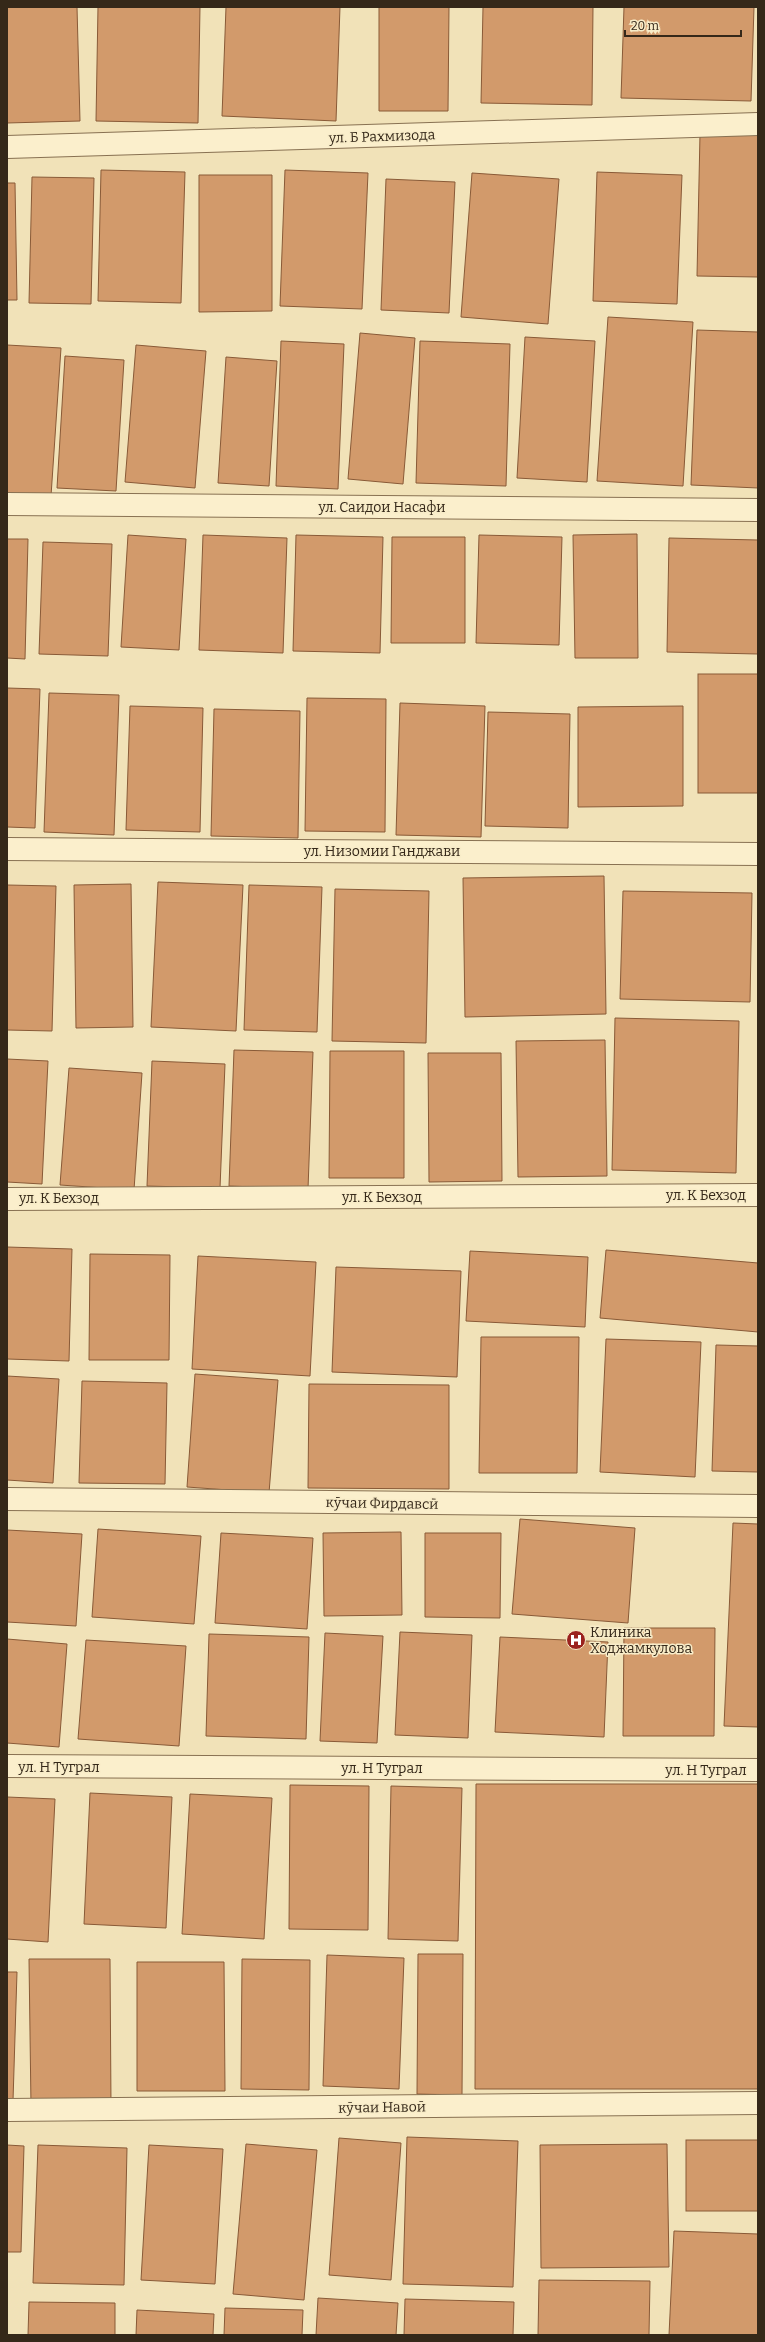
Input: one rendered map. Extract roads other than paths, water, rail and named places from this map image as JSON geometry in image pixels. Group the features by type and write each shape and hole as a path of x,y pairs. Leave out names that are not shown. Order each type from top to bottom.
{"street":[{"name":"ул. Б Рахмизода","path":"7,147 758,124"},
{"name":"ул. Саидои Насафи","path":"7,504 758,510"},
{"name":"ул. Низомии Ганджави","path":"7,849 758,854"},
{"name":"ул. К Бехзод","path":"7,1199 758,1195"},
{"name":"кӯчаи Фирдавсӣ","path":"7,1499 758,1506"},
{"name":"ул. Н Туграл","path":"7,1766 758,1770"},
{"name":"кӯчаи Навоӣ","path":"7,2110 758,2103"}],"place":[{"name":"Клиника Ходжамкулова","path":"576,1640"}]}
